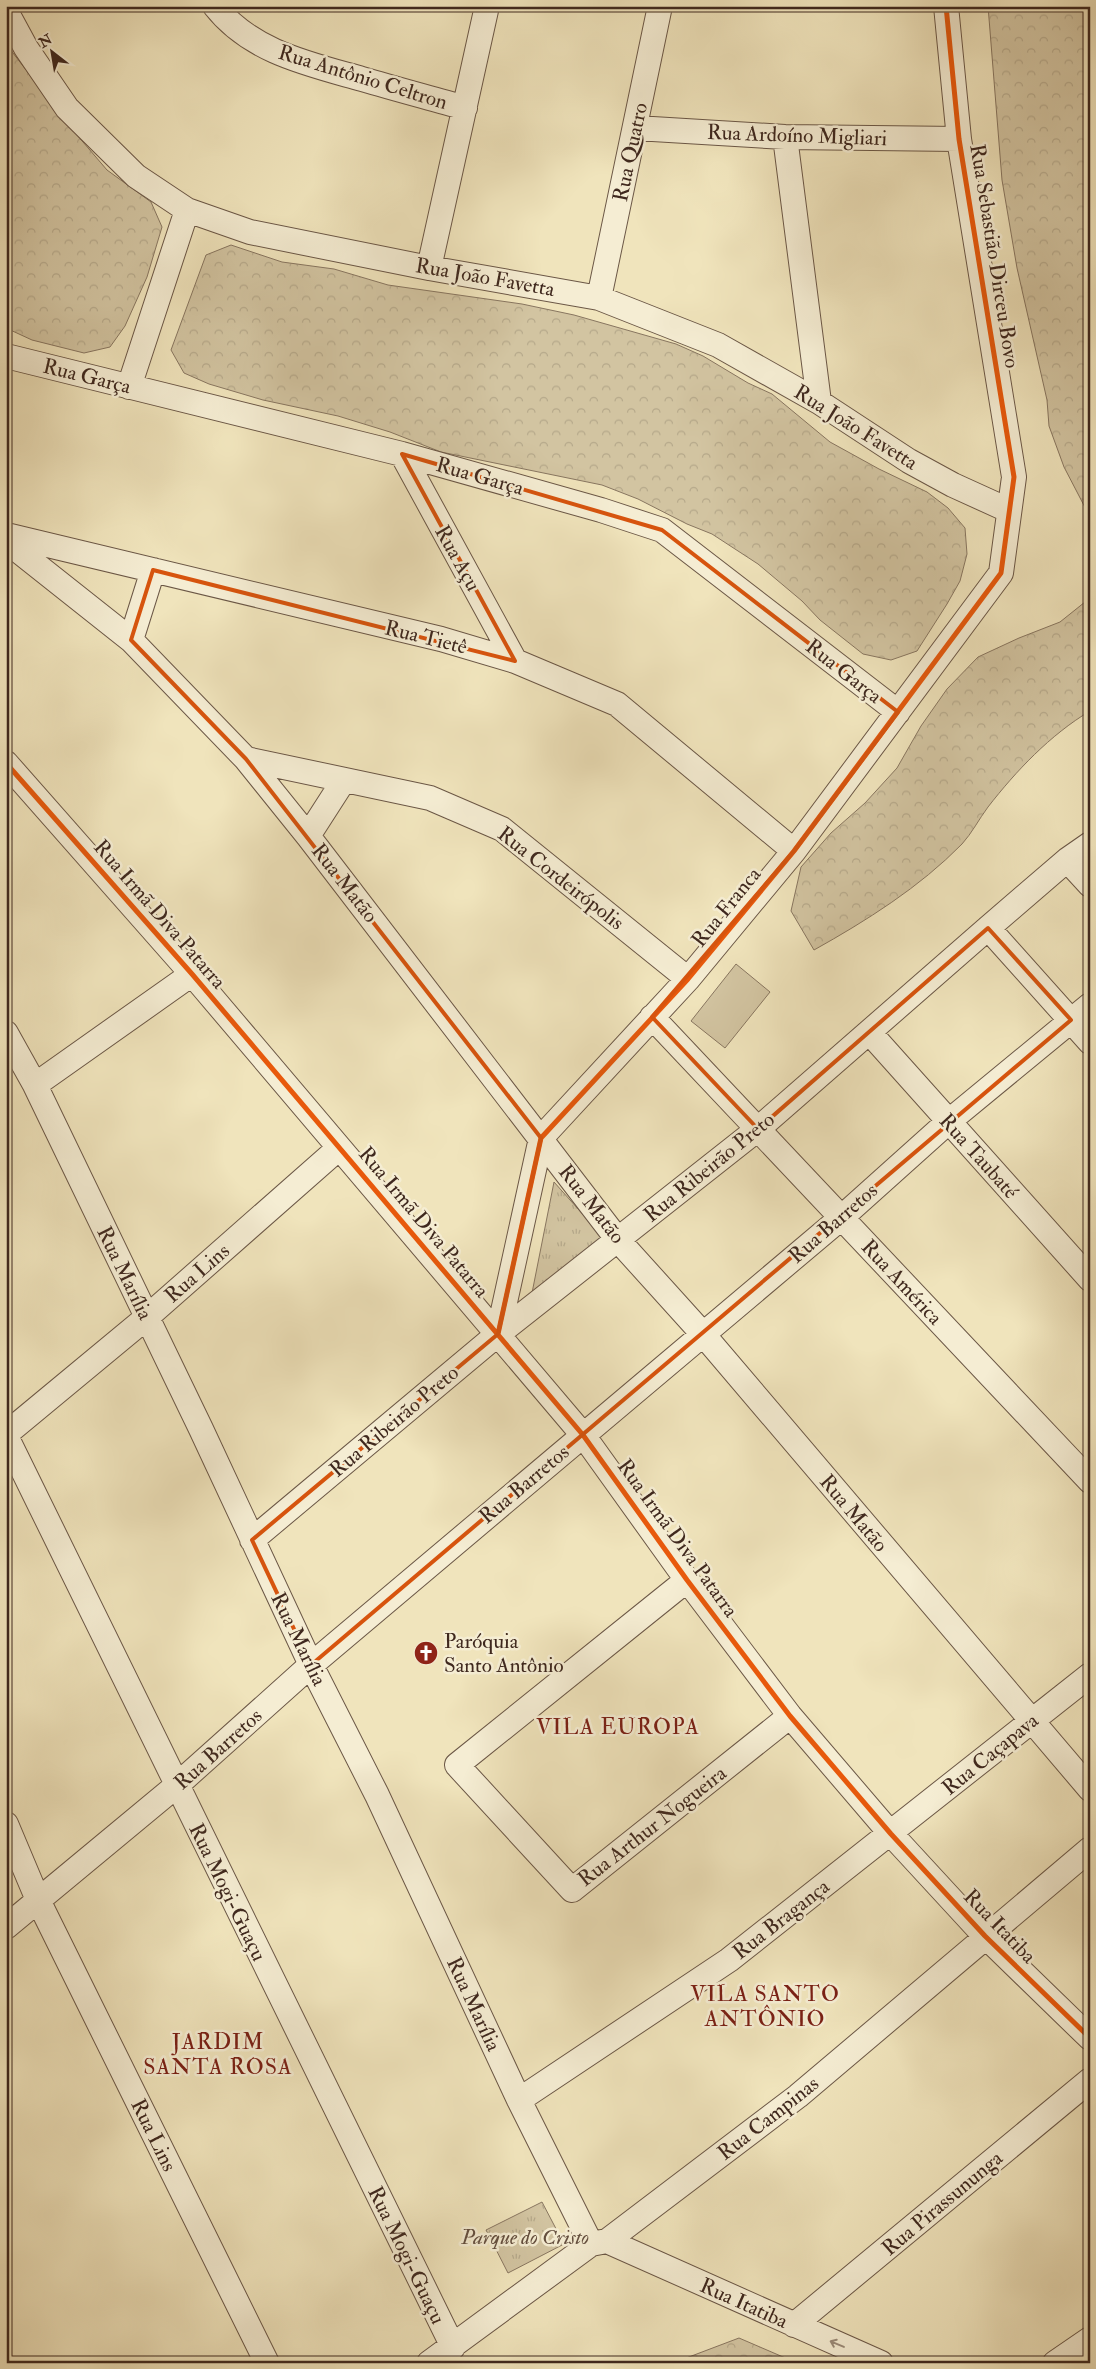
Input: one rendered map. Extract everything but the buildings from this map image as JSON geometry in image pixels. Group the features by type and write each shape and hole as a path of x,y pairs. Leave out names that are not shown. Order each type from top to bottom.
{"street":[{"name":"Rua Antônio Celtron","path":"215,6 223,16 256,42 296,60 465,108"},
{"path":"429,268 487,6"},
{"name":"Rua Quatro","path":"598,298 636,128 660,6"},
{"name":"Rua Sebastião Dirceu Bovo","path":"946,6 959,139 1014,477 1008,510"},
{"name":"Rua João Favetta","path":"6,11 26,48 67,108 136,176 187,210 250,232 429,268 598,298 718,345 819,402 909,461 953,485 1008,510"},
{"name":"Rua Ardoíno Migliari","path":"636,128 785,137 959,139"},
{"path":"785,137 819,402"},
{"path":"128,387 187,210"},
{"name":"Rua Garça","path":"6,356 402,454 601,510 662,530 898,712"},
{"name":"Rua Açu","path":"402,454 515,661"},
{"name":"Rua Franca","path":"541,1138 688,979 794,850 898,712 1001,573 1008,510"},
{"name":"Rua Tietê","path":"6,535 441,640 515,661 617,704 794,850"},
{"name":"Rua Matão","path":"6,541 131,640 246,759 308,836 618,1240 702,1333 1090,1789"},
{"path":"131,640 153,570"},
{"name":"Rua Cordeirópolis","path":"246,759 430,798 502,829 688,979"},
{"name":"Rua Irmã Diva Patarra","path":"6,764 192,974 583,1435 687,1580 790,1716 891,1834"},
{"path":"308,836 344,780"},
{"name":"Rua Ribeirão Preto","path":"252,1540 498,1334 758,1129 1067,860 1090,844"},
{"path":"1067,860 1090,885"},
{"path":"988,928 1090,1042"},
{"path":"35,1085 192,974"},
{"name":"Rua Barretos","path":"6,1927 176,1786 311,1665 702,1333 841,1218 948,1122 1090,1005"},
{"name":"Rua América","path":"652,1017 1090,1481"},
{"name":"Rua Taubaté","path":"869,1032 1090,1279"},
{"name":"Rua Marília","path":"6,1033 35,1085 201,1429 311,1665 377,1794 519,2100 599,2243"},
{"path":"498,1334 541,1138"},
{"name":"Rua Lins","path":"6,1435 146,1318 339,1148"},
{"name":"Rua Mogi-Guaçu","path":"6,1435 452,2347"},
{"name":"Rua Arthur Nogueira","path":"687,1580 458,1765 572,1890 790,1716"},
{"name":"Rua Caçapava","path":"891,1834 1090,1676"},
{"name":"Rua Lins","path":"6,1824 38,1900 267,2363"},
{"name":"Rua Bragança","path":"519,2100 729,1960 891,1834"},
{"name":"Rua Itatiba","path":"891,1834 985,1936 1090,2038"},
{"name":"Rua Campinas","path":"429,2363 599,2243 798,2096 1090,1849"},
{"name":"Rua Pirassununga","path":"794,2325 1090,2080"},
{"name":"Rua Itatiba","path":"599,2243 880,2363"},
{"path":"1055,2363 1090,2339"}],"highlighted area":[{"path":"402,454 662,530 898,712 794,851 652,1017 758,1129 988,928 1071,1020 311,1665 252,1540 498,1334 541,1138 246,759 131,640 153,570 515,661"}],"green space":[{"path":"988,6 1090,6 1090,517 1064,467 1049,426 1047,400 1017,268 1002,180"},
{"path":"6,44 71,128 107,170 151,202 162,227 147,277 125,326 110,347 84,353 32,340 6,328"},
{"path":"231,245 282,262 334,269 388,285 522,304 574,315 676,344 703,356 748,383 772,394 830,442 879,469 927,492 948,508 965,528 967,554 960,581 917,651 891,660 863,654 820,620 802,601 758,564 712,534 687,524 638,499 602,485 441,452 390,432 338,416 263,400 209,384 184,373 171,350 206,255"},
{"path":"1090,598 1090,711 1061,731 1034,754 988,807 966,840 946,860 892,902 814,950 791,911 801,867 831,833 865,803 897,768 921,726 947,689 978,657 1060,622"},
{"path":"736,964 770,992 725,1048 691,1021"},
{"path":"554,1182 603,1237 531,1298"},
{"name":"Parque do Cristo","path":"542,2202 564,2244 508,2273 486,2230"},
{"path":"739,2338 797,2363 673,2363"}],"cycle path":[{"path":"498,1334 541,1138 688,979 794,851 1001,573 1014,477 959,139 946,6"},
{"path":"6,763 192,974 583,1435 687,1580 790,1716 891,1834 985,1936 1090,2038"}],"place":[{"name":"Paróquia Santo Antônio","path":"426,1653"}],"district":[{"name":"VILA EUROPA","path":"618,1726"},
{"name":"VILA SANTO ANTÔNIO","path":"765,2006"},
{"name":"JARDIM SANTA ROSA","path":"218,2054"}]}
